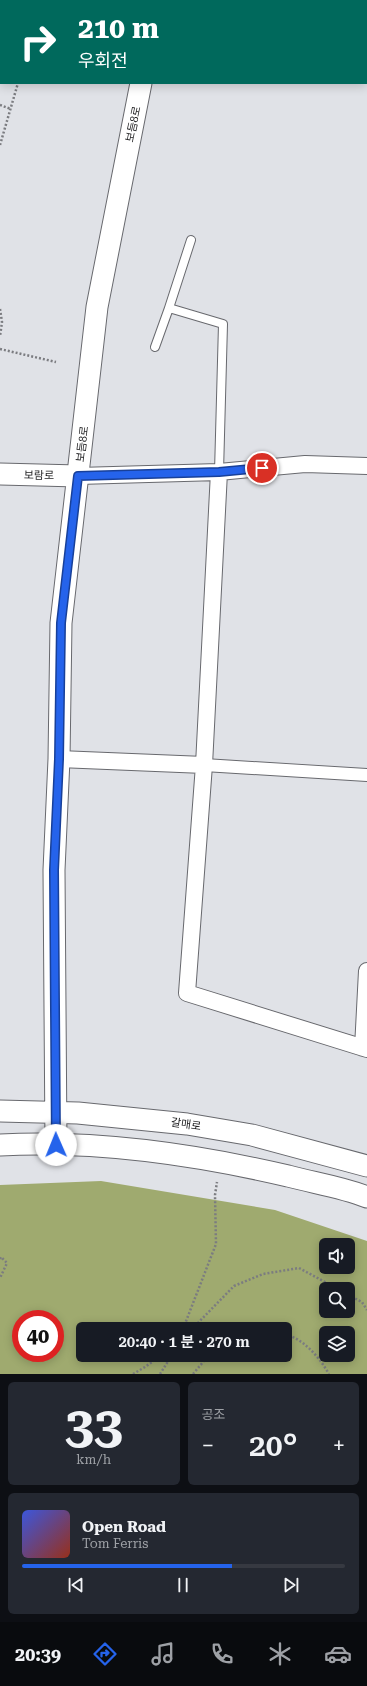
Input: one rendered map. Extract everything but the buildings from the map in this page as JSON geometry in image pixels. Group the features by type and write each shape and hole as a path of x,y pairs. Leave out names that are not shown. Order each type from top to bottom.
{"street":[{"name":"보듬8로","path":"56,1145 54,870 59,759 61,623 98,307 141,84"},
{"path":"78,476 219,472 306,464 367,466"},
{"path":"219,472 204,765 187,993 365,1049 367,971"},
{"name":"보람로","path":"0,474 78,476"},
{"path":"59,759 204,765 367,775"},
{"name":"갈매로","path":"0,1111 56,1112 164,1121 252,1135 367,1166"},
{"path":"0,1145 56,1145 123,1148 186,1155 318,1183 367,1197"}],"lane":[{"path":"155,347 191,240"},
{"path":"169,308 223,324 219,472"}],"path":[{"path":"0,145 18,84"},
{"path":"0,106 11,108"},
{"path":"0,309 2,322 0,336"},
{"path":"0,349 56,362"},
{"path":"186,1322 216,1244 215,1195 221,1162"},
{"path":"0,1259 2,1257 7,1264 0,1278"},
{"path":"199,1322 234,1286 263,1274 299,1268 325,1282"},
{"path":"355,1298 362,1302 367,1310"},
{"path":"292,1337 316,1354 329,1374"},
{"path":"133,1374 153,1362"},
{"path":"160,1374 168,1362"},
{"path":"193,1374 203,1362"}],"green space":[{"path":"101,1181 275,1210 367,1241 367,1374 0,1374 0,1185"}],"route":[{"path":"56,1145 54,870 59,759 61,623 78,476 219,472 262,468"}]}
